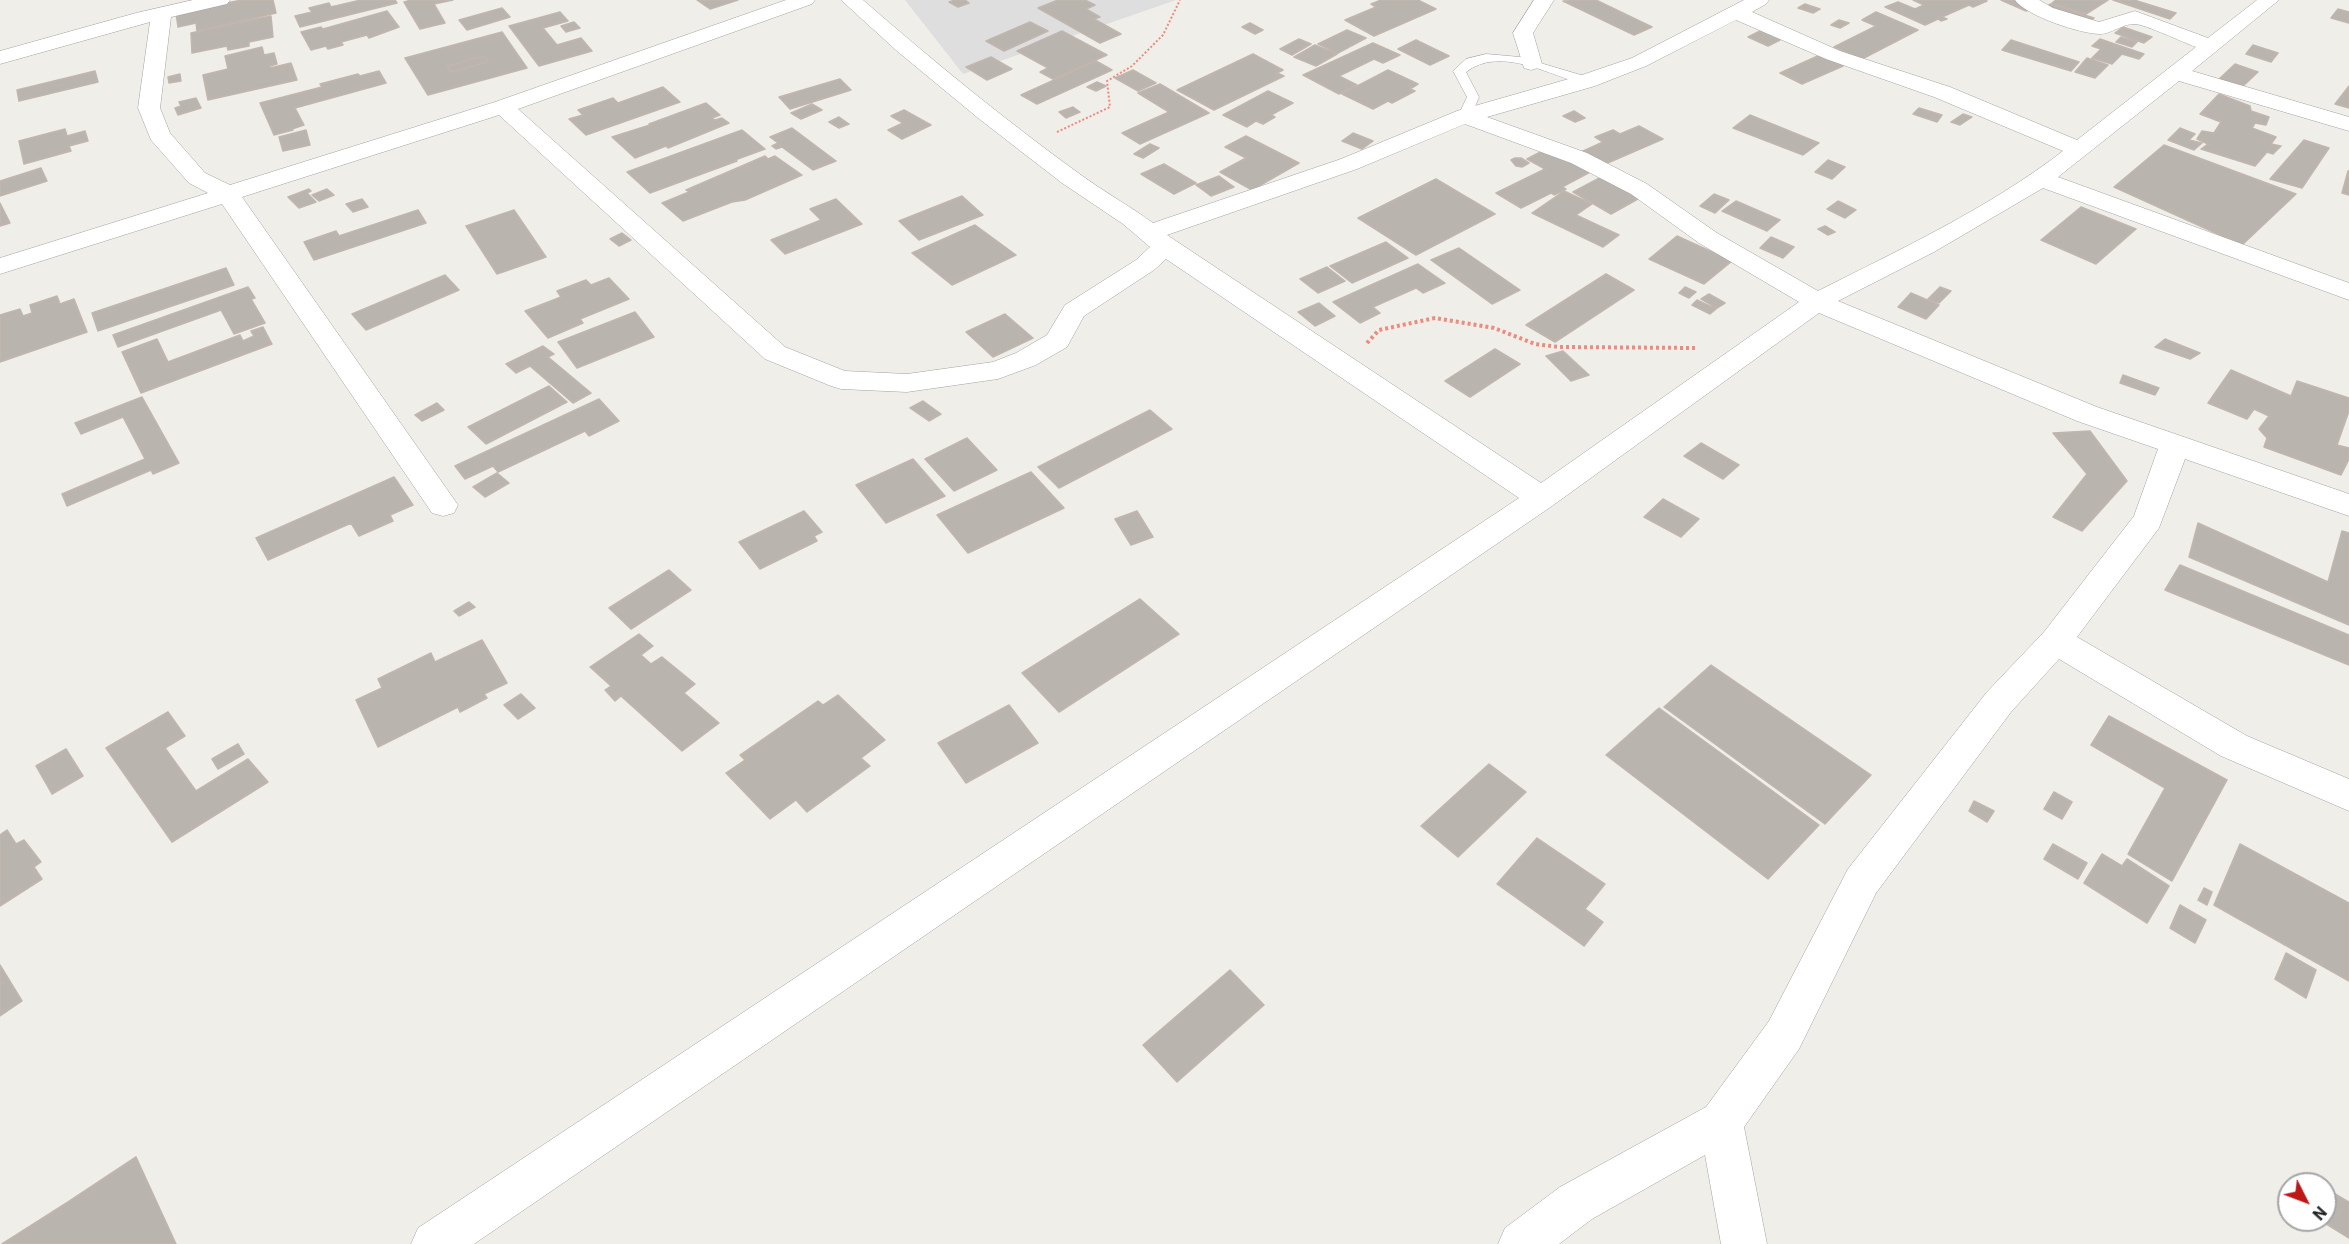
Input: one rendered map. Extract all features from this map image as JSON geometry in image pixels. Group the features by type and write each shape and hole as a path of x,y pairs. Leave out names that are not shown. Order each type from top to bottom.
{"street":[{"path":"0,58 161,13 220,0"},
{"path":"0,266 503,107 805,0"},
{"path":"851,0 956,92 1096,198 1343,367 1410,409 1541,498"},
{"path":"1531,64 1523,33 1544,0"},
{"path":"503,107 775,353 841,380 907,383 998,370 1026,359 1057,341 1074,311 1145,265 1158,240 1465,116 1587,81 1639,62 1759,0"},
{"path":"2025,0 2046,12 2082,25 2100,28 2135,17 2211,46"},
{"path":"434,1244 1541,498 1817,302 1925,247 2041,179 2269,0"},
{"path":"1736,12 1833,56 1942,93 2079,149"},
{"path":"161,13 149,108 159,135 197,178 227,193 443,505"},
{"path":"2175,73 2349,124"},
{"path":"1465,116 1579,158 1639,189 1708,238 1817,302 2087,414 2175,444 2346,496"},
{"path":"2041,179 2349,292"},
{"path":"1521,1244 1576,1203 1721,1122 1784,1035 1862,881 1999,702 2056,641 2148,520 2175,444"},
{"path":"2056,641 2234,746 2349,795"},
{"path":"1721,1122 1744,1244"}],"lane":[{"path":"1465,116 1473,97 1459,71 1466,62 1494,56 1531,64 1587,81"}],"path":[{"path":"1027,146 1110,107 1107,81 1132,66 1163,34 1180,0"},
{"path":"1343,367 1379,330 1435,318 1494,328 1535,344 1559,347 1753,348"}],"shaded area":[{"path":"905,0 1176,0 963,74"}],"building":[{"path":"242,0 273,0 276,13 197,31 196,23 178,27 176,13"},
{"path":"361,0 395,0 397,3 300,27 295,16 312,12 309,8 329,3 331,7"},
{"path":"453,0 434,4 445,23 420,29 404,2"},
{"path":"697,0 738,0 710,9"},
{"path":"965,0 969,3 958,7 949,2"},
{"path":"1058,0 1085,0 1095,5 1086,9 1100,17 1094,19 1121,34 1100,43 1038,8"},
{"path":"1381,0 1418,0 1436,9 1374,36 1345,20 1376,7 1371,4"},
{"path":"1596,0 1652,27 1634,35 1563,1"},
{"path":"1913,0 1987,1 1973,7 1969,5 1942,17 1947,19 1941,21 1938,19 1925,25 1885,7 1898,2 1915,9 1924,5"},
{"path":"2001,0 2017,0 2034,7 2026,11"},
{"path":"2056,0 2108,0 2086,14 2052,3"},
{"path":"2113,0 2134,0 2176,13 2170,19"},
{"path":"1805,4 1820,9 1813,13 1798,8"},
{"path":"2050,4 2094,18 2088,24 2043,9"},
{"path":"502,8 510,17 467,30 459,20"},
{"path":"2338,9 2349,12 2349,23 2331,18"},
{"path":"387,11 399,27 369,38 367,35 341,42 343,45 328,49 326,46 311,50 301,32 321,27 323,29"},
{"path":"560,12 568,21 543,28 557,45 581,38 592,51 539,66 509,26"},
{"path":"1876,12 1918,30 1862,59 1834,47 1876,26 1862,20"},
{"path":"271,16 273,37 249,42 249,46 228,50 227,46 192,53 191,33"},
{"path":"1839,20 1849,23 1840,28 1831,25"},
{"path":"574,22 580,28 566,32 561,26"},
{"path":"1030,22 1048,31 1004,51 986,41"},
{"path":"1250,23 1263,30 1255,34 1242,27"},
{"path":"2123,27 2152,37 2144,43 2115,33"},
{"path":"1347,30 1366,38 1338,53 1318,44"},
{"path":"1062,31 1107,55 1053,79 1040,72 1048,68 1017,51"},
{"path":"1760,31 1780,40 1768,46 1748,37"},
{"path":"502,32 527,68 428,95 405,58","holes":["484,56 488,62 451,72 447,66"]},
{"path":"2121,37 2137,42 2132,47 2116,42"},
{"path":"1299,39 1311,44 1292,55 1280,49"},
{"path":"2100,39 2144,54 2139,59 2122,54 2112,64 2092,58 2101,49 2092,46"},
{"path":"1416,40 1449,56 1430,65 1398,49"},
{"path":"2011,40 2079,62 2071,71 2002,50"},
{"path":"1373,43 1400,55 1383,63 1374,59 1339,76 1357,85 1339,94 1303,75"},
{"path":"1315,45 1337,54 1316,66 1294,57"},
{"path":"2253,45 2278,53 2271,62 2246,54"},
{"path":"262,47 264,55 274,53 277,64 270,68 291,63 297,80 208,100 203,75 228,69 225,56"},
{"path":"1253,54 1283,70 1277,73 1284,76 1214,110 1177,90"},
{"path":"1820,55 1843,66 1802,84 1780,73"},
{"path":"484,56 488,62 451,72 447,66"},
{"path":"991,57 1012,69 987,80 966,67"},
{"path":"2087,58 2108,65 2095,78 2075,72"},
{"path":"1096,61 1112,70 1037,104 1021,95"},
{"path":"2235,64 2258,72 2240,89 2217,81"},
{"path":"1133,70 1156,83 1138,91 1115,78"},
{"path":"1388,70 1418,84 1410,89 1415,91 1392,103 1388,101 1373,109 1342,94"},
{"path":"95,71 98,82 19,101 17,90"},
{"path":"379,71 386,83 295,108 304,125 293,130 274,135 260,103 322,87 320,84"},
{"path":"180,74 181,81 169,83 168,77"},
{"path":"840,79 851,90 790,109 779,97"},
{"path":"1097,82 1106,86 1096,91 1087,87"},
{"path":"1160,84 1209,113 1140,144 1122,133 1169,112 1138,93"},
{"path":"2349,86 2349,108 2335,104"},
{"path":"663,87 680,102 586,135 569,119 583,115 578,110 613,98 618,103"},
{"path":"1268,91 1293,103 1271,115 1275,117 1263,124 1256,121 1247,127 1223,115"},
{"path":"2219,94 2250,106 2251,111 2269,117 2266,125 2255,123 2252,128 2276,137 2271,144 2281,146 2273,154 2267,152 2255,166 2201,149 2208,144 2197,139 2202,131 2214,133 2221,122 2200,114"},
{"path":"196,98 201,108 178,115 175,108 181,106 179,102"},
{"path":"706,103 720,115 712,118 715,120 722,118 729,123 668,148 666,146 635,158 612,137 650,125"},
{"path":"812,104 822,110 801,119 791,113"},
{"path":"1073,107 1080,112 1066,118 1059,112"},
{"path":"1919,108 1942,115 1937,122 1913,114"},
{"path":"904,110 931,125 902,139 888,130 903,123 891,116"},
{"path":"1574,111 1585,118 1575,122 1563,116"},
{"path":"1963,114 1972,117 1960,125 1951,122"},
{"path":"1750,115 1819,143 1803,155 1733,128"},
{"path":"839,117 849,124 839,128 829,122"},
{"path":"1639,126 1663,139 1603,165 1581,152 1603,142 1595,137 1613,130 1620,134"},
{"path":"792,128 836,161 813,170 782,147 776,149 772,146 778,143 770,137"},
{"path":"2180,128 2195,134 2189,140 2202,143 2194,150 2168,140"},
{"path":"65,129 67,136 85,131 88,141 69,146 71,151 24,164 19,141"},
{"path":"306,130 310,145 283,151 279,137"},
{"path":"742,130 765,149 650,193 627,172"},
{"path":"1353,133 1373,141 1362,149 1342,141"},
{"path":"1246,136 1299,163 1252,190 1220,172 1246,158 1225,147"},
{"path":"2304,140 2329,148 2302,188 2270,179"},
{"path":"1150,144 1159,148 1143,158 1134,154"},
{"path":"2164,145 2296,194 2242,245 2114,187"},
{"path":"1548,148 1594,170 1562,187 1566,189 1554,195 1551,193 1521,208 1496,193 1545,169 1527,159"},
{"path":"765,156 768,159 775,156 802,175 745,200 732,202 683,221 662,203 689,192 686,190"},
{"path":"1521,158 1529,163 1522,167 1516,166 1511,160"},
{"path":"1828,160 1845,167 1832,179 1815,172"},
{"path":"1164,164 1196,183 1174,194 1141,174"},
{"path":"41,168 47,181 0,196 0,181"},
{"path":"2349,171 2349,195 2342,193"},
{"path":"1607,174 1645,195 1611,214 1573,192"},
{"path":"1219,176 1234,187 1211,196 1196,185"},
{"path":"1436,179 1495,214 1416,255 1358,218"},
{"path":"309,189 311,191 307,193 316,202 299,208 288,197"},
{"path":"327,189 334,195 319,201 312,195"},
{"path":"1564,191 1592,204 1576,215 1619,235 1603,247 1532,213"},
{"path":"1714,194 1729,200 1715,213 1700,206"},
{"path":"962,196 983,215 919,240 899,221"},
{"path":"362,199 368,207 353,212 346,204"},
{"path":"836,199 862,224 785,254 771,240 821,220 810,209"},
{"path":"1736,201 1780,220 1767,231 1722,211"},
{"path":"1838,201 1856,210 1845,218 1827,209"},
{"path":"0,203 10,223 0,226"},
{"path":"2081,207 2136,229 2096,264 2041,240"},
{"path":"418,210 426,223 314,260 304,242 336,231 339,236"},
{"path":"514,210 546,257 497,274 466,226"},
{"path":"975,225 1016,255 952,285 912,253"},
{"path":"1825,226 1835,232 1828,235 1818,229"},
{"path":"622,233 631,240 619,246 610,239"},
{"path":"1677,236 1732,261 1704,284 1649,259"},
{"path":"1771,237 1794,247 1783,258 1760,248"},
{"path":"1386,242 1408,258 1352,283 1330,266"},
{"path":"1459,248 1520,290 1492,304 1431,260"},
{"path":"1418,264 1445,283 1423,293 1416,288 1373,307 1380,313 1360,323 1333,302"},
{"path":"1327,267 1345,281 1318,293 1300,279"},
{"path":"226,268 234,285 98,331 92,313"},
{"path":"1606,274 1634,290 1555,342 1526,325"},
{"path":"445,275 459,290 366,330 352,314"},
{"path":"609,278 629,299 580,319 583,323 548,338 525,311 561,297 557,291 586,280 591,285"},
{"path":"248,287 255,298 251,299 265,323 234,334 221,310 118,347 113,335"},
{"path":"1685,287 1696,292 1689,298 1679,293"},
{"path":"1940,287 1951,291 1939,303 1928,299"},
{"path":"1911,293 1939,305 1926,319 1898,307"},
{"path":"1709,294 1725,303 1717,308 1701,299"},
{"path":"57,296 60,304 74,299 87,332 0,362 0,315 20,309 23,316 32,313 30,305"},
{"path":"1697,300 1716,309 1710,314 1692,305"},
{"path":"1319,303 1335,316 1315,326 1298,312"},
{"path":"635,312 654,337 577,368 558,342"},
{"path":"1005,314 1033,338 993,357 966,332"},
{"path":"263,327 272,344 141,393 122,352 157,339 168,362 240,335 243,341 254,336 251,331"},
{"path":"2165,339 2200,353 2190,359 2155,347"},
{"path":"543,346 554,354 548,357 591,393 573,403 530,366 516,373 506,364"},
{"path":"1495,349 1520,364 1470,397 1445,381"},
{"path":"1563,351 1589,375 1571,381 1546,356"},
{"path":"2231,370 2291,396 2297,381 2349,398 2349,411 2337,445 2349,448 2349,459 2341,475 2264,447 2267,438 2259,429 2269,416 2254,409 2247,419 2208,403"},
{"path":"2123,375 2159,388 2155,395 2120,383"},
{"path":"549,386 567,402 486,444 468,427"},
{"path":"142,397 179,463 153,474 151,470 67,506 62,494 145,459 123,417 81,434 75,423"},
{"path":"599,399 619,421 589,436 585,431 498,472 493,466 465,479 455,466"},
{"path":"923,401 941,414 929,421 910,408"},
{"path":"437,403 444,410 422,421 415,415"},
{"path":"1150,410 1172,429 1059,488 1038,467"},
{"path":"2090,431 2127,481 2082,531 2053,517 2087,474 2053,433"},
{"path":"967,438 997,470 954,491 925,459"},
{"path":"1701,443 1739,465 1723,479 1684,456"},
{"path":"913,459 945,496 886,523 856,485"},
{"path":"1031,472 1064,508 968,553 937,515"},
{"path":"497,473 509,483 485,497 473,487"},
{"path":"394,477 413,505 390,515 393,521 359,536 351,523 268,560 256,538"},
{"path":"1663,499 1699,519 1681,537 1644,517"},
{"path":"804,511 822,532 814,536 817,541 760,569 739,542"},
{"path":"1137,511 1153,537 1131,545 1115,519"},
{"path":"2198,523 2328,582 2342,531 2349,533 2349,625 2189,557"},
{"path":"2180,565 2349,635 2349,665 2165,590"},
{"path":"669,570 691,590 631,629 609,608"},
{"path":"1140,599 1179,634 1059,712 1022,673"},
{"path":"469,602 475,607 459,616 454,611"},
{"path":"639,634 653,646 641,655 651,664 662,657 695,684 684,693 719,723 682,751 621,696 615,701 605,690 611,686 590,667"},
{"path":"482,640 507,683 484,694 487,698 460,712 458,707 378,747 356,700 382,688 378,679 431,653 435,662"},
{"path":"1711,665 1871,775 1825,824 1664,707"},
{"path":"521,694 535,708 518,719 504,705"},
{"path":"838,695 885,740 861,758 870,766 807,812 796,800 770,819 726,773 745,760 740,755 818,701 823,705"},
{"path":"1009,705 1038,743 966,783 938,743"},
{"path":"1659,708 1819,825 1768,879 1606,755"},
{"path":"168,712 185,736 165,748 196,791 248,759 268,782 172,842 106,748"},
{"path":"2109,716 2227,780 2172,881 2128,854 2165,788 2091,745"},
{"path":"238,744 244,754 218,769 212,759"},
{"path":"66,749 83,776 52,794 36,766"},
{"path":"1489,764 1526,792 1458,857 1421,826"},
{"path":"2054,792 2072,802 2062,819 2044,809"},
{"path":"1974,801 1994,811 1987,822 1969,811"},
{"path":"7,830 16,844 24,840 41,862 34,867 42,879 0,906 0,835"},
{"path":"1537,838 1605,884 1585,909 1603,922 1584,946 1497,884"},
{"path":"2053,844 2087,863 2078,879 2044,859"},
{"path":"2240,844 2349,903 2349,981 2214,905"},
{"path":"2102,854 2122,866 2127,859 2169,886 2147,923 2084,883"},
{"path":"2204,888 2212,892 2207,905 2198,900"},
{"path":"2180,905 2206,920 2195,943 2170,928"},
{"path":"2286,953 2316,970 2306,998 2275,979"},
{"path":"0,965 22,1001 0,1016"},
{"path":"1230,970 1264,1005 1177,1082 1143,1045"},
{"path":"136,1157 176,1244 2,1244 68,1202"},
{"path":"2337,1195 2349,1202 2349,1238 2337,1231"}]}
